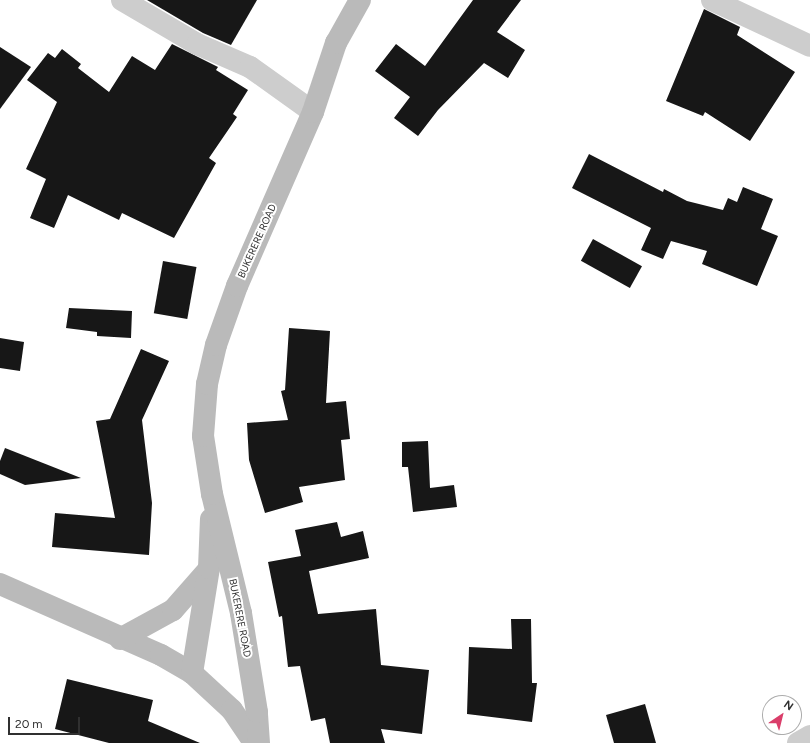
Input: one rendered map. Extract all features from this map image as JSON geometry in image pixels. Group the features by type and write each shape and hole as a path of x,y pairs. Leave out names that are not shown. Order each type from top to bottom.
{"street":[{"path":"122,0 197,44 250,68 313,112"},
{"name":"BUKERERE ROAD","path":"259,743 258,712 241,612 212,494 203,436 208,384 216,345 237,286 313,112 336,43 360,0"},
{"path":"712,0 810,46"},
{"name":"BUKERERE ROAD","path":"192,674 209,568 212,494"},
{"path":"120,639 173,610 187,598 209,568"},
{"path":"0,584 120,639 161,655 192,674 232,710 254,743"},
{"path":"798,743 810,736"}],"building":[{"path":"147,0 257,0 231,45 203,33"},
{"path":"473,0 521,0 497,32 525,50 508,78 484,63 438,110 418,136 394,118 410,97 375,71 396,44 425,66"},
{"path":"704,9 740,27 737,35 795,72 750,141 705,112 703,116 666,101"},
{"path":"172,44 218,67 216,70 248,90 233,114 237,117 209,158 216,163 174,238 122,213 119,220 68,195 54,228 30,218 46,179 26,169 57,102 27,80 48,53 55,58 62,49 81,64 78,68 109,92 132,56 155,70"},
{"path":"0,47 31,67 0,109"},
{"path":"589,154 663,192 664,189 687,201 723,210 728,198 737,202 743,187 773,199 761,229 778,236 757,286 702,264 707,251 671,241 663,259 641,250 651,228 572,188"},
{"path":"593,239 642,266 630,288 581,261"},
{"path":"163,261 196,267 187,319 154,313"},
{"path":"69,308 132,311 131,338 97,336 97,332 66,328"},
{"path":"289,328 330,331 326,403 346,401 350,439 341,440 345,480 299,487 303,502 265,513 249,460 247,423 288,420 281,391 285,390"},
{"path":"0,338 24,342 20,371 0,368"},
{"path":"141,349 169,361 142,420 152,503 149,555 52,547 55,513 115,518 96,421 110,419"},
{"path":"428,441 430,488 454,485 457,507 413,512 408,467 402,467 402,442"},
{"path":"5,448 81,478 25,485 0,474 0,461"},
{"path":"337,522 341,537 363,531 369,558 309,571 318,614 376,609 381,665 429,670 422,734 381,729 385,743 330,743 325,718 311,721 300,666 288,667 282,616 279,617 268,562 301,556 295,530"},
{"path":"511,619 531,619 532,683 537,683 532,722 467,714 469,647 512,649"},
{"path":"67,679 153,700 148,721 200,743 109,743 55,729"},
{"path":"645,704 656,743 614,743 606,715"}]}
